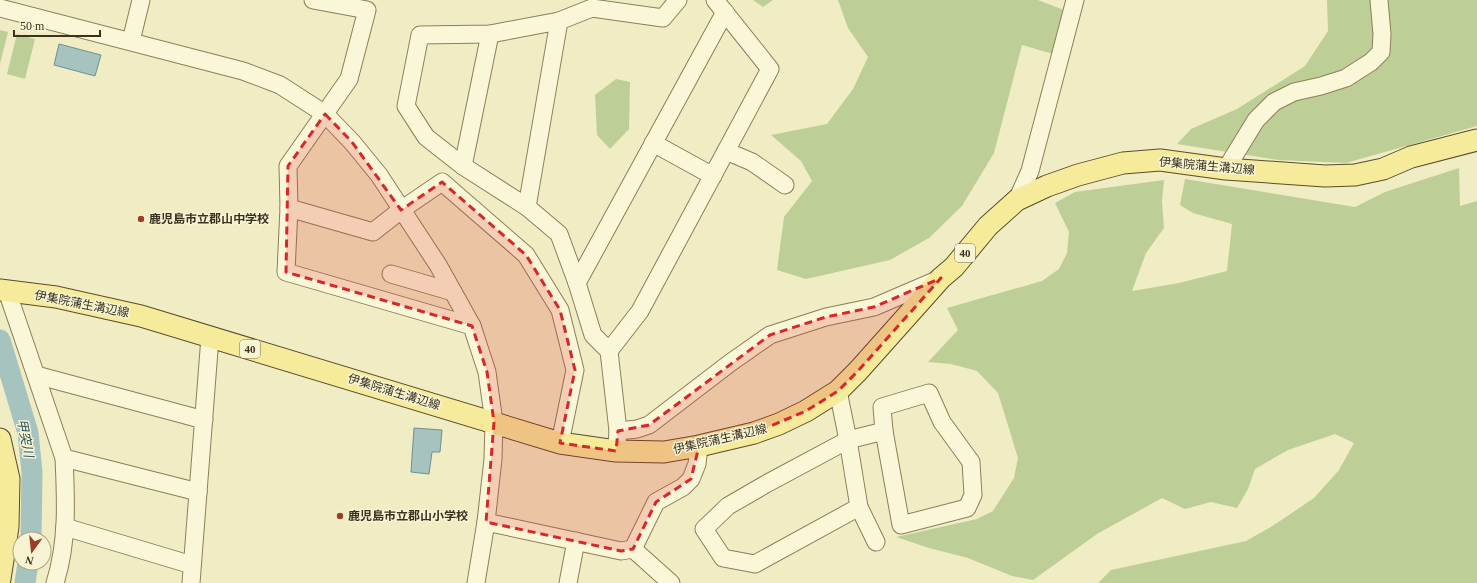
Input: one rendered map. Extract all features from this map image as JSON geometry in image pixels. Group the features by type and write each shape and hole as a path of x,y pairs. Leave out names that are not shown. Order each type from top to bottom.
{"main road":[{"name":"伊集院蒲生溝辺線","path":"3,290 56,297 141,316 560,443 617,441 664,452 699,446 754,433 806,412 838,391 878,351 941,278 954,267 988,226 1017,200 1047,186 1078,175 1123,163 1160,160 1226,169 1325,176 1354,175 1383,169 1411,157 1477,140"},
{"path":"0,440 9,479 8,527 0,579"}],"street":[{"path":"131,41 142,0"},
{"path":"313,0 367,10 349,80 288,166 289,208 286,272 472,326"},
{"path":"678,0 663,18 592,8 559,20 490,34 420,35 406,106 426,137 463,166 527,207 559,234 577,283 593,335 609,351 617,441 637,429 649,425 730,363 770,335 826,317 874,307 941,278"},
{"path":"1017,200 1030,170 1075,0"},
{"path":"1226,169 1256,120 1274,102 1294,92 1322,86 1346,78 1371,62 1380,52 1382,34 1379,0"},
{"path":"577,283 653,143 720,6 770,69 640,311 609,351"},
{"path":"0,8 243,71 280,85 325,114 357,148 379,176 438,265 472,326 487,372 494,422 493,459 486,522 476,583"},
{"path":"527,207 559,20"},
{"path":"463,166 490,34"},
{"path":"653,143 713,176"},
{"path":"726,151 752,162 785,185"},
{"path":"289,208 373,232 401,210 442,182 526,255 560,310 575,370 560,443"},
{"path":"391,274 453,292"},
{"path":"3,290 36,375 64,458 66,501 65,527 62,563 55,583"},
{"path":"191,583 210,338"},
{"path":"36,375 204,420"},
{"path":"838,391 859,507 876,542"},
{"path":"929,393 942,422 971,462 972,495 966,508 901,525 884,432 882,407 929,393"},
{"path":"859,507 755,564 723,558 704,529 728,506 848,440 884,432"},
{"path":"633,549 656,502 683,487 691,479 697,464 699,446"},
{"path":"64,458 198,492"},
{"path":"486,522 576,540 621,551 633,549"},
{"path":"65,527 192,566"},
{"path":"568,583 576,540"},
{"path":"633,549 671,583"}],"highlighted area":[{"path":"325,114 352,142 401,210 442,182 526,255 560,310 575,370 560,443 616,451 618,431 649,425 770,335 826,317 874,307 941,278 858,371 838,391 806,411 754,433 699,446 691,479 656,502 633,549 621,551 486,522 494,422 487,372 472,326 286,272 288,166"}],"green space":[{"path":"753,0 773,0 763,7"},
{"path":"838,0 1038,0 1079,16 1067,58 1022,45 994,153 962,206 929,238 890,260 806,279 777,270 784,217 812,181 801,161 771,135 827,124 853,89 868,57 848,28"},
{"path":"1327,0 1477,0 1477,126 1346,163 1278,160 1177,144 1191,129 1237,109 1305,66 1328,31"},
{"path":"0,30 8,32 0,64"},
{"path":"17,34 35,39 25,79 7,74"},
{"path":"616,79 630,82 629,129 610,149 597,135 595,95"},
{"path":"1459,168 1460,206 1477,201 1477,583 1098,583 1111,570 1246,541 1274,525 1314,498 1339,470 1354,443 1335,434 1288,450 1255,469 1248,489 1237,508 1211,502 1185,509 1162,498 1097,534 1033,580 1012,576 968,558 929,548 896,537 977,519 993,511 1014,478 1018,458 998,393 977,371 951,364 928,362 958,330 947,308 1042,281 1059,269 1067,253 1069,232 1055,203 1075,192 1164,180 1162,202 1164,228 1146,253 1132,291 1179,283 1227,271 1232,224 1193,213 1180,205 1185,179 1355,207 1385,192"}],"water":[{"path":"59,44 101,55 95,76 54,65"},
{"path":"414,428 442,430 440,452 432,452 429,474 411,472"}],"waterway":[{"name":"甲突川","path":"0,340 28,433 32,472 31,531"},
{"name":"甲突川","path":"25,583 27,571"}],"place":[{"name":"鹿児島市立郡山中学校","path":"141,219"},
{"name":"鹿児島市立郡山小学校","path":"340,516"}]}
